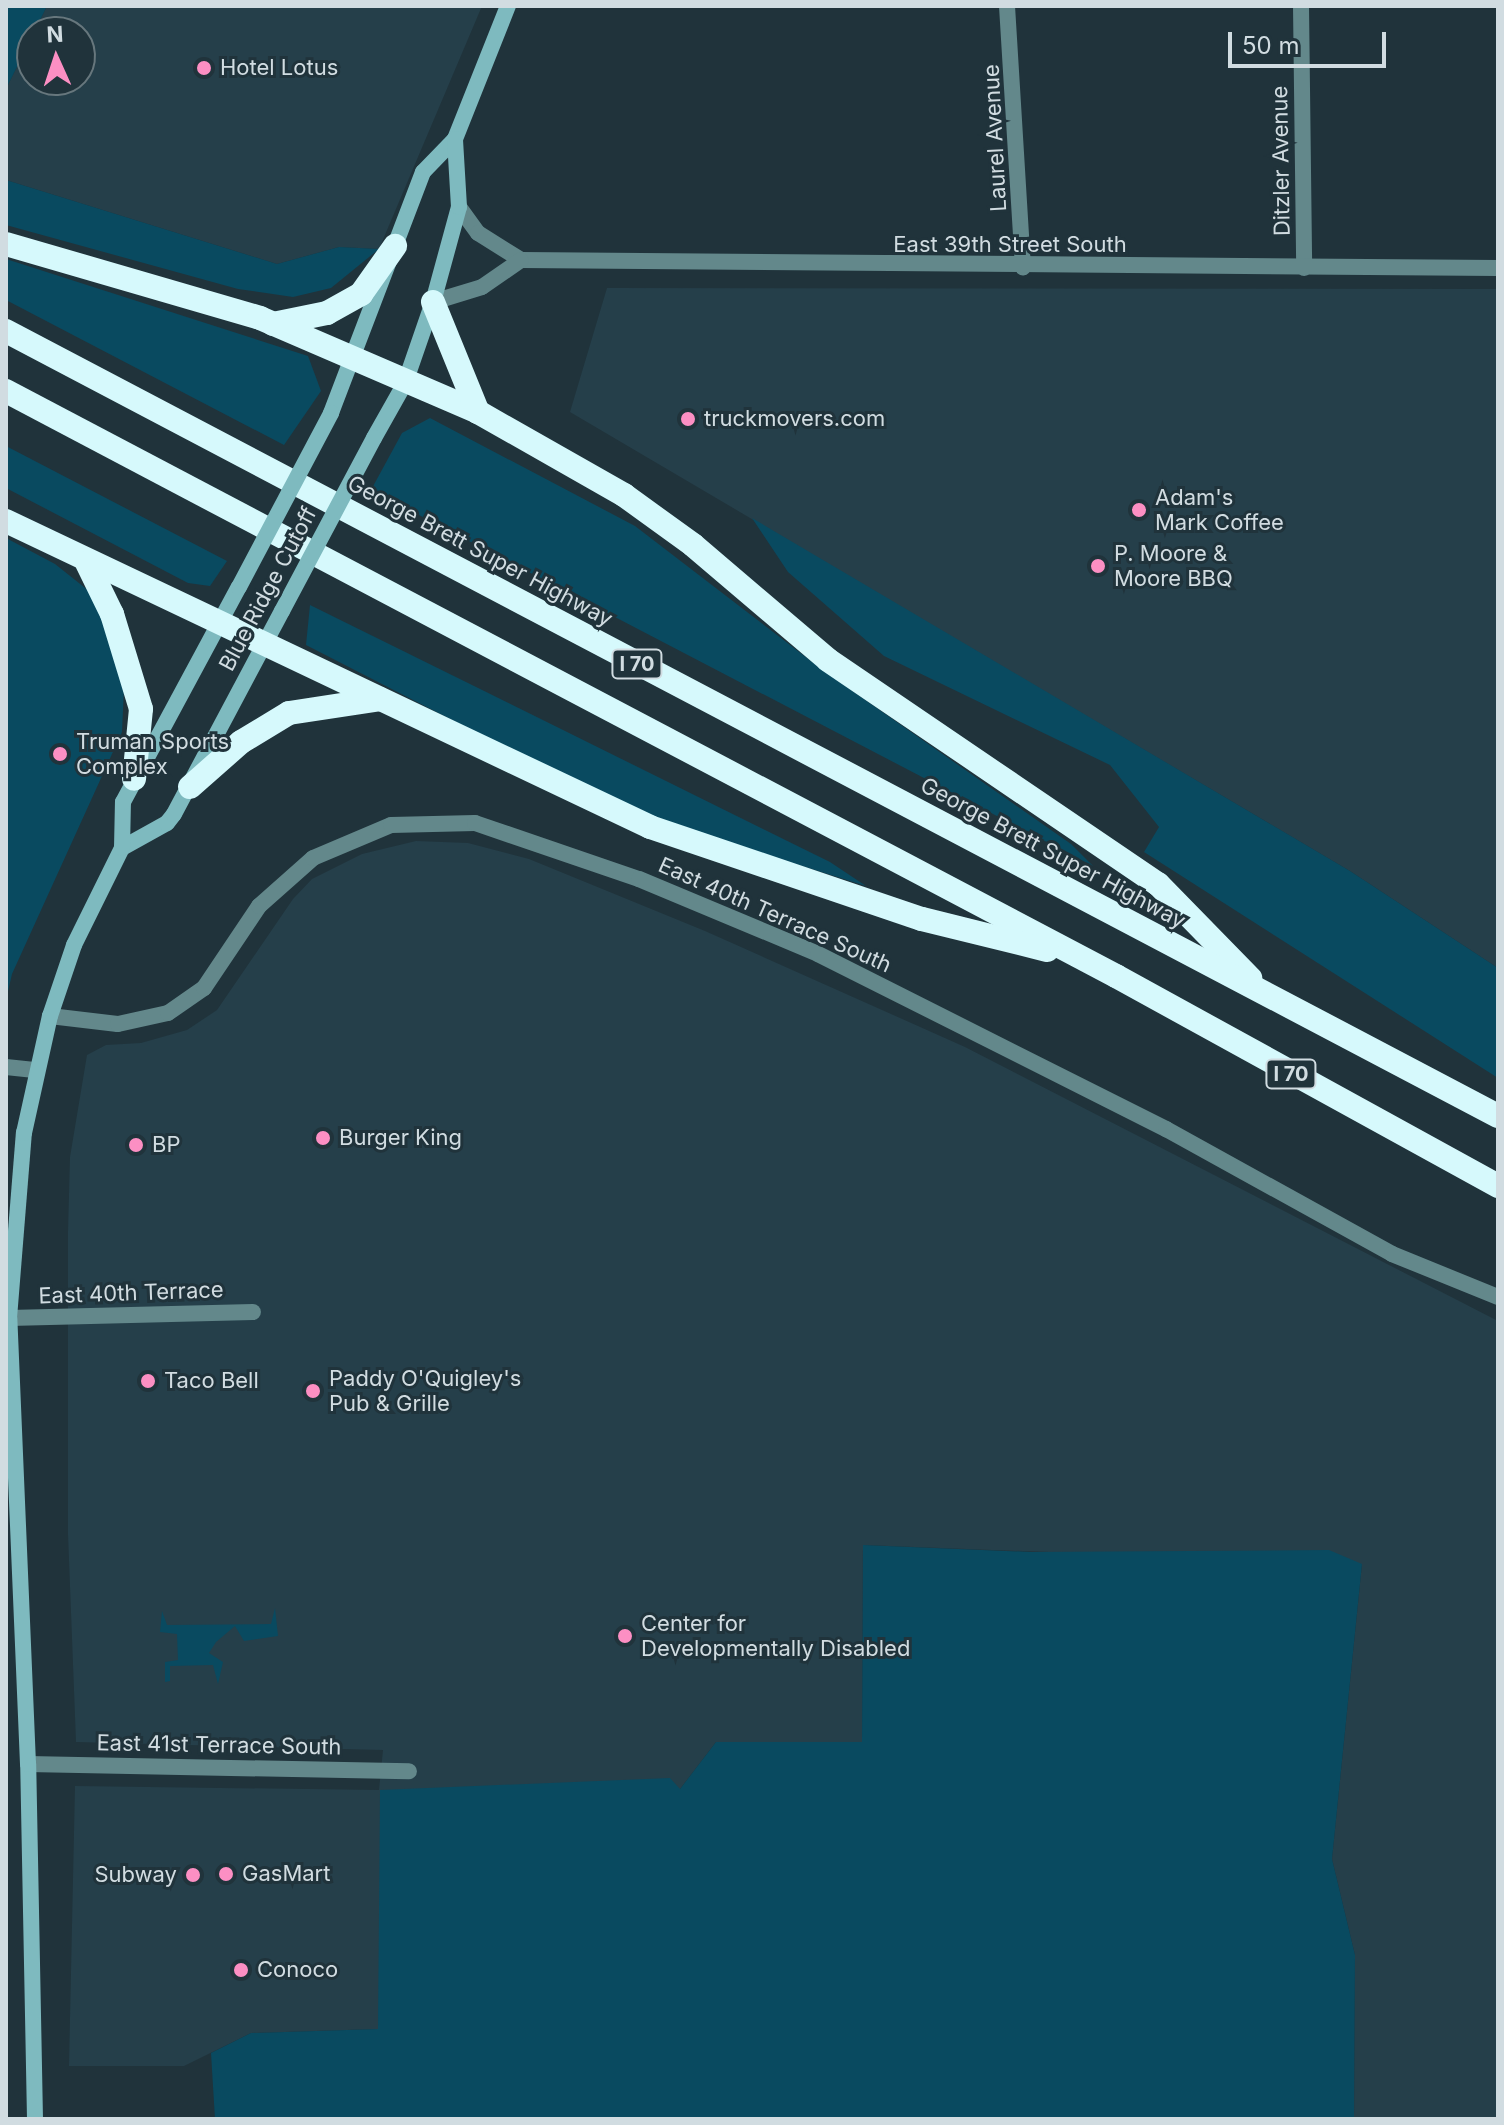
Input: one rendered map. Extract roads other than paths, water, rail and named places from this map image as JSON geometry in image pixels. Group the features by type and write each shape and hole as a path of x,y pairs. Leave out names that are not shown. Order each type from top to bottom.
{"highway":[{"path":"6,244 273,324 354,362 478,412 624,495 693,545 828,660 1158,884 1268,997"},
{"path":"273,324 327,313 361,294 395,246"},
{"path":"433,302 478,412"},
{"name":"George Brett Super Highway","path":"6,331 1268,997"},
{"name":"I 70","path":"6,391 1085,959 1498,1186"},
{"path":"6,521 87,563 650,827 922,919 1085,959"},
{"path":"87,563 112,614 141,709 134,779"},
{"path":"190,787 241,742 289,713 380,699"},
{"name":"I 70","path":"1268,997 1498,1116"}],"main road":[{"name":"Blue Ridge Cutoff","path":"35,2119 28,1764 11,1472 9,1318 24,1133 37,1070 50,1016 74,945 122,848 123,802 331,413 354,362 423,172 455,139 508,6"},
{"name":"Blue Ridge Cutoff","path":"122,848 167,823 190,787 263,644 405,383 433,302 459,207 455,139"}],"street":[{"name":"Laurel Avenue","path":"1007,6 1023,268"},
{"name":"Ditzler Avenue","path":"1301,6 1304,268"},
{"path":"433,302 482,287 521,260 478,233 459,207"},
{"name":"East 39th Street South","path":"521,260 1023,268 1498,268"},
{"name":"East 40th Terrace South","path":"50,1016 118,1024 168,1013 204,988 259,906 313,858 391,825 475,823 639,879 818,954 1166,1129 1392,1254 1498,1297"},
{"path":"6,1067 37,1070"},
{"name":"East 40th Terrace","path":"9,1318 253,1312"},
{"name":"East 41st Terrace South","path":"28,1764 409,1771"}],"place":[{"name":"Hotel Lotus","path":"204,68"},
{"name":"truckmovers.com","path":"688,419"},
{"name":"Adam's Mark Coffee","path":"1139,510"},
{"name":"P. Moore & Moore BBQ","path":"1098,566"},
{"name":"Truman Sports Complex","path":"60,754"},
{"name":"Burger King","path":"323,1138"},
{"name":"BP","path":"136,1145"},
{"name":"Taco Bell","path":"148,1381"},
{"name":"Paddy O'Quigley's Pub & Grille","path":"313,1391"},
{"name":"Center for Developmentally Disabled","path":"625,1636"},
{"name":"GasMart","path":"226,1874"},
{"name":"Subway","path":"193,1875"},
{"name":"Conoco","path":"241,1970"}]}
